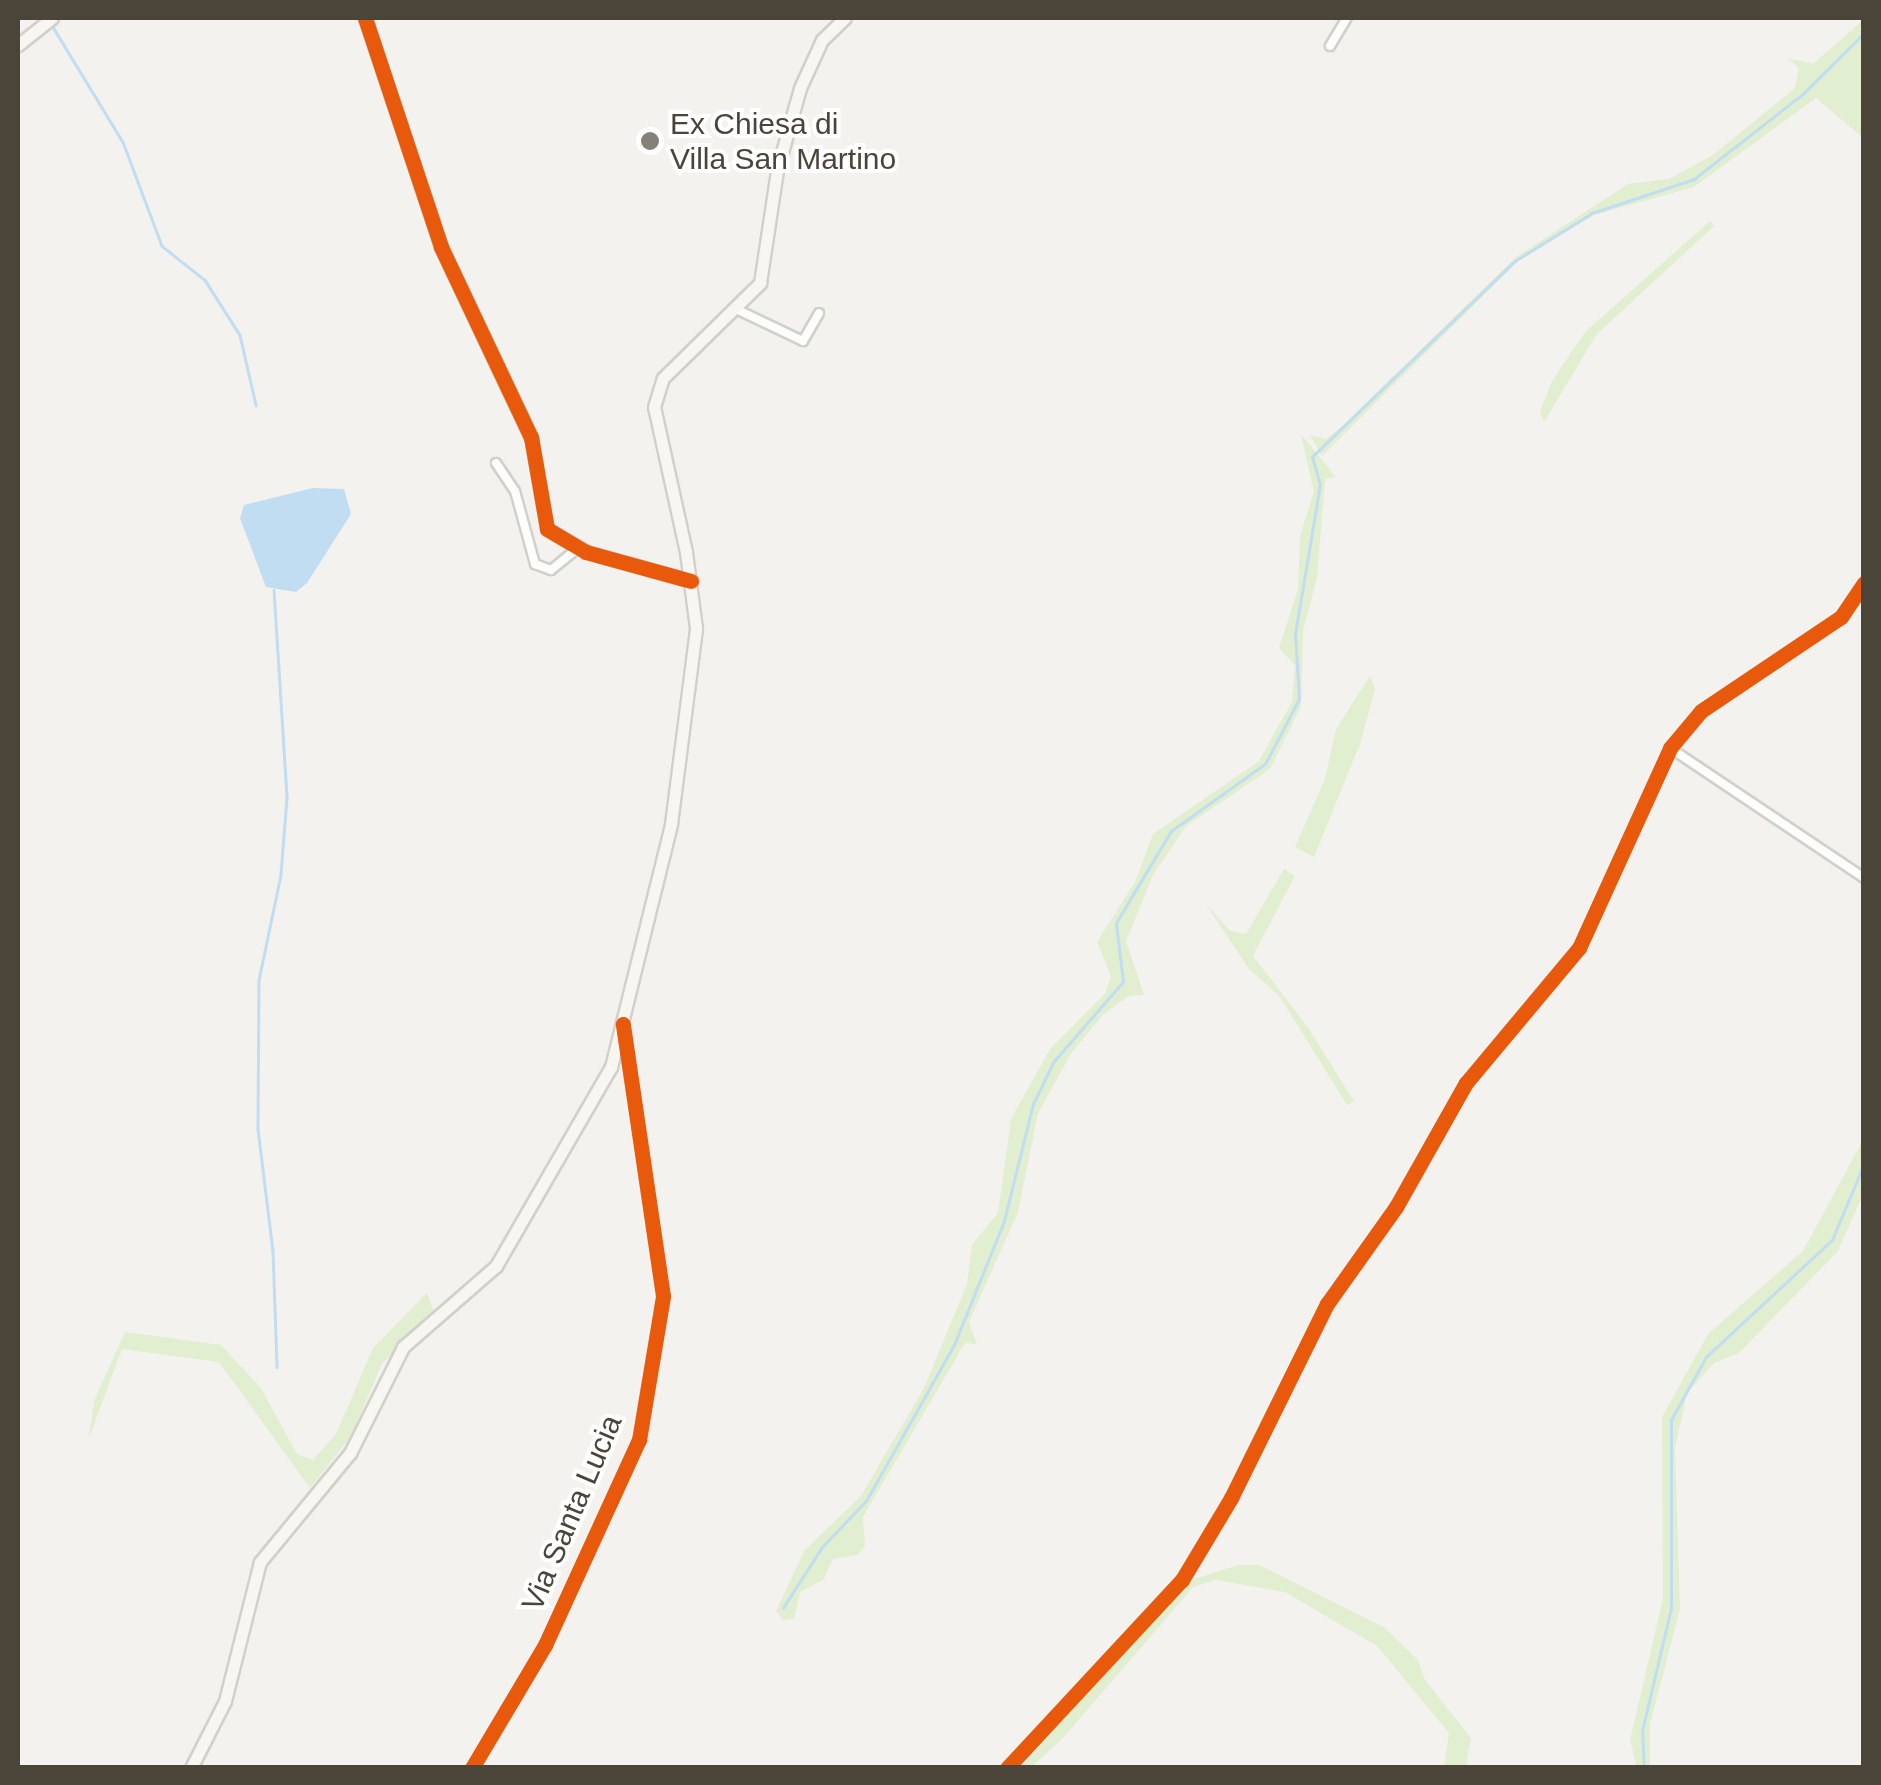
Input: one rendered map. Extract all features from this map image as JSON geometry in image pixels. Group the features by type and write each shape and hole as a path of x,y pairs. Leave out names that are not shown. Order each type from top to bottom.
{"main road":[{"path":"365,18 441,248 530,437 542,517 578,548 691,581"},
{"path":"191,1768 225,1701 260,1562 350,1453 403,1346 496,1266 600,1090 623,1024 686,730 696,628 691,581 654,408 663,378 738,310 765,268 777,170 800,88 822,40 846,18"},
{"path":"18,46 49,21"}],"street":[{"path":"1330,46 1347,18"},
{"path":"738,310 803,341 820,313"},
{"path":"496,463 514,492 535,564 551,570 578,548"},
{"path":"1008,1768 1182,1580 1231,1498 1327,1304 1396,1207 1466,1083 1579,948 1670,748 1724,692 1841,617 1864,583"},
{"path":"1670,748 1864,878"},
{"name":"Via Santa Lucia","path":"472,1768 545,1645 639,1440 662,1296 623,1024"}],"green space":[{"path":"1863,20 1863,138 1816,98 1694,187 1594,215 1519,260 1322,456 1310,435 1326,439 1341,427 1516,257 1628,184 1669,179 1713,155 1795,88 1799,68 1788,58 1813,64"},
{"path":"1710,221 1714,226 1597,334 1544,422 1540,412 1552,381 1585,332"},
{"path":"1301,434 1336,477 1325,479 1317,578 1303,631 1301,706 1270,769 1186,826 1153,875 1126,941 1144,995 1128,996 1103,1015 1072,1052 1038,1113 1018,1212 969,1322 977,1344 965,1343 863,1517 865,1546 857,1555 833,1559 823,1580 800,1592 794,1619 783,1620 776,1611 804,1551 861,1496 924,1388 967,1284 972,1245 998,1213 1011,1119 1050,1049 1105,994 1111,976 1097,942 1135,882 1153,834 1259,761 1292,702 1295,665 1279,648 1298,589 1300,536 1314,492"},
{"path":"1370,676 1375,689 1360,744 1314,857 1295,847 1325,779 1336,729"},
{"path":"1284,869 1295,876 1253,956 1307,1026 1354,1101 1347,1105 1280,997 1249,969 1205,903 1230,931 1246,934"},
{"path":"1863,1140 1863,1195 1838,1251 1739,1353 1714,1363 1687,1393 1675,1448 1680,1609 1650,1724 1650,1767 1637,1767 1630,1740 1663,1599 1662,1417 1708,1334 1803,1251"},
{"path":"427,1293 434,1311 382,1364 351,1436 310,1488 219,1362 122,1349 89,1438 94,1401 125,1332 221,1345 261,1388 297,1454 313,1460 336,1434 373,1348"},
{"path":"1238,1565 1259,1565 1385,1628 1418,1660 1425,1680 1471,1738 1466,1767 1444,1767 1449,1733 1377,1646 1285,1592 1216,1580 1193,1587 1064,1737 1032,1767 1021,1767 1188,1581"}],"water":[{"path":"313,488 344,489 351,514 307,583 296,592 266,587 240,518 244,505"}],"waterway":[{"path":"50,22 123,142 162,246 205,280 240,335 256,405"},
{"path":"783,1608 822,1547 866,1501 954,1345 1004,1221 1033,1104 1054,1061 1123,982 1116,923 1171,831 1265,764 1299,699 1295,634 1320,485 1312,457 1515,261 1592,213 1694,179 1804,93 1864,33"},
{"path":"274,590 287,798 281,875 259,980 258,1129 273,1251 277,1367"},
{"path":"1644,1768 1642,1731 1671,1608 1671,1420 1706,1357 1832,1240 1864,1164"}],"cycle path":[{"path":"365,18 441,247 531,437 547,529 586,552 691,581"},
{"path":"1007,1768 1182,1580 1231,1498 1327,1304 1396,1207 1466,1083 1579,948 1670,748 1701,711 1841,617 1864,583"},
{"path":"472,1768 545,1645 639,1440 663,1296 623,1024"}],"place":[{"name":"Ex Chiesa di Villa San Martino","path":"650,141"}]}
